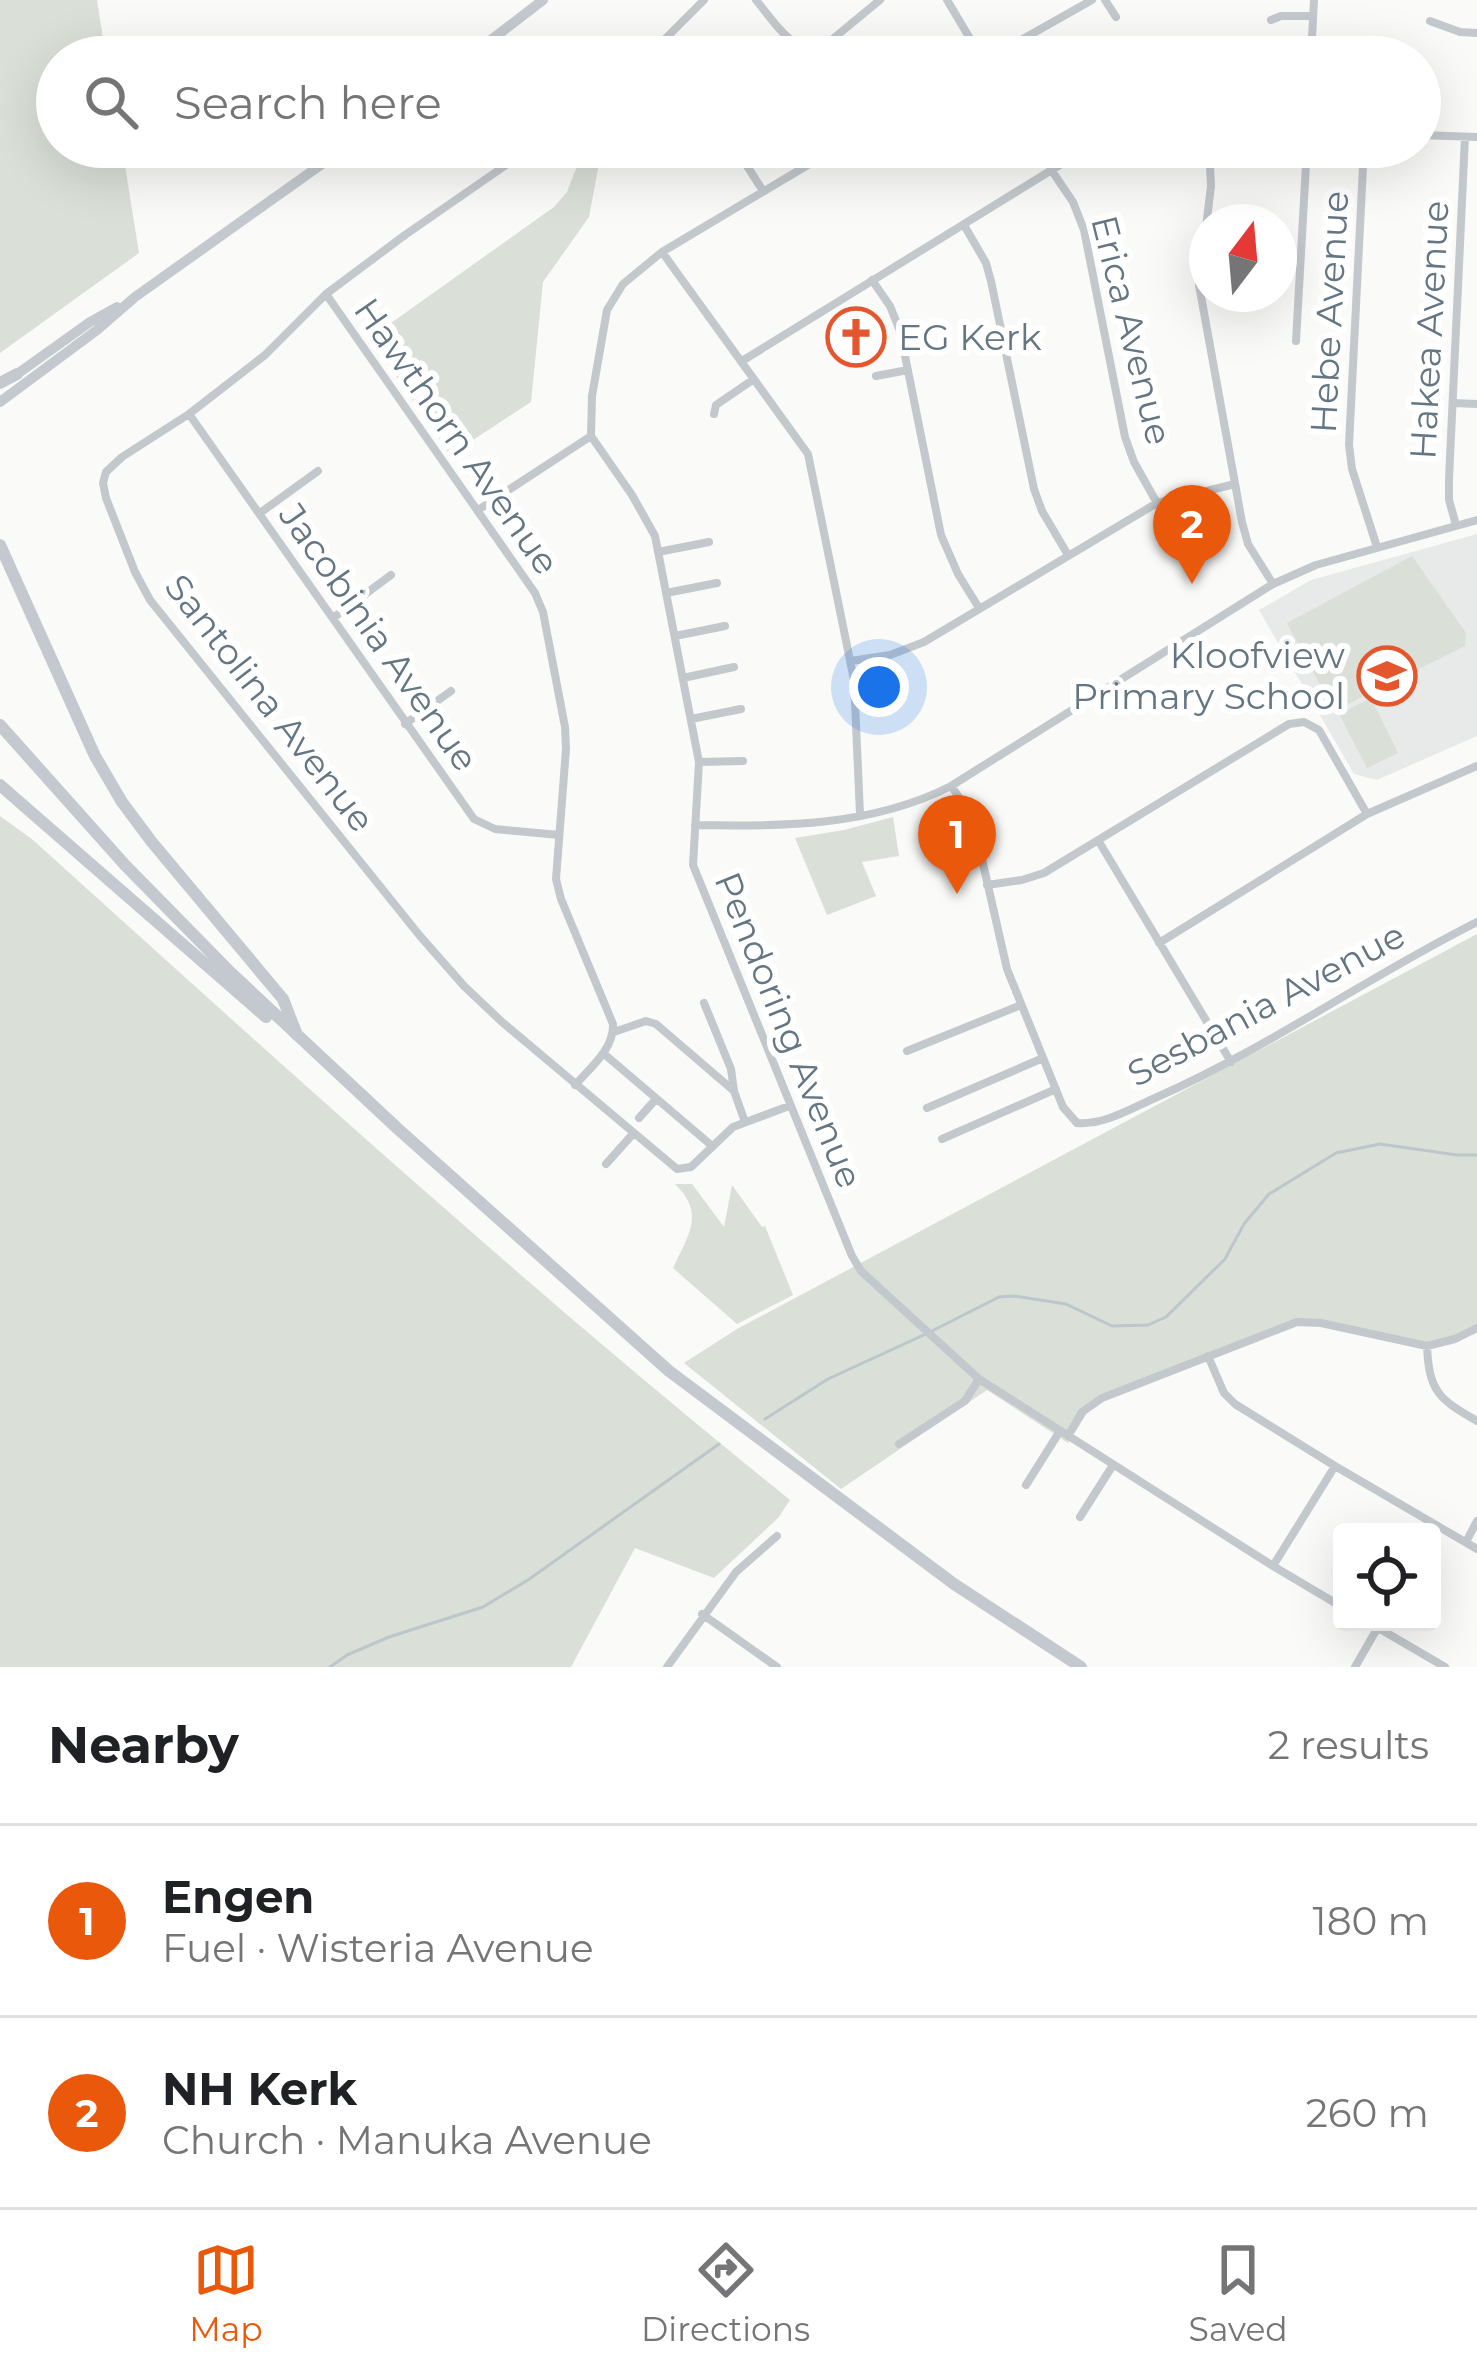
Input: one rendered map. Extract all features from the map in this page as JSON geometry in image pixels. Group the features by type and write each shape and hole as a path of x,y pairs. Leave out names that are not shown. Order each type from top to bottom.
{"highway":[{"path":"0,385 17,374"},
{"path":"0,545 95,755 122,802 283,999 297,1036"},
{"path":"0,725 125,865 297,1036 669,1371 954,1584 1081,1667"},
{"path":"0,785 212,972 275,1024 297,1036"}],"main road":[{"path":"497,36 543,0"},
{"path":"0,402 135,297 316,168"},
{"path":"17,374 90,322 135,297"}],"street":[{"path":"673,36 704,0"},
{"path":"755,0 788,36"},
{"path":"836,36 880,0"},
{"path":"947,0 968,36"},
{"path":"1028,36 1092,0"},
{"path":"1105,0 1116,17"},
{"path":"1312,36 1314,0"},
{"path":"1271,20 1313,16"},
{"path":"1430,21 1477,33"},
{"path":"1441,136 1477,137"},
{"name":"Hakea Avenue","path":"1456,526 1449,500 1465,137"},
{"name":"Santolina Avenue","path":"502,168 326,295 266,355 189,414 122,457 106,472 106,498 150,600 464,986 575,1085 672,1168 682,1170 733,1127 789,1106"},
{"path":"748,168 763,191"},
{"path":"478,510 591,436 592,396 607,310 623,284 662,252 802,168"},
{"path":"742,361 1057,168"},
{"path":"1210,168 1199,285 1248,544 1273,584"},
{"path":"1296,341 1305,168"},
{"name":"Hebe Avenue","path":"1363,168 1349,445 1377,547"},
{"name":"Erica Avenue","path":"1052,171 1084,230 1125,437 1157,503"},
{"path":"964,225 991,280 1034,488 1042,512 1069,555"},
{"path":"662,252 808,454 851,662 860,814"},
{"path":"872,280 896,321 941,535 979,608"},
{"name":"Hawthorn Avenue","path":"326,295 530,585 543,612 566,748 556,878 560,899 614,1032"},
{"path":"876,376 908,370"},
{"path":"714,414 716,405 754,379"},
{"path":"1453,403 1477,404"},
{"name":"Jacobinia Avenue","path":"189,414 474,819 495,829 559,835"},
{"name":"Pendoring Avenue","path":"591,436 652,528 658,552 699,762 693,865 855,1263 979,1379 1333,1601"},
{"path":"260,513 318,471"},
{"path":"851,662 906,650 939,634 1157,503 1235,484"},
{"path":"695,825 799,825 920,802 1273,584 1316,565 1477,520"},
{"path":"658,552 709,542"},
{"path":"332,618 391,575"},
{"path":"666,593 716,583"},
{"path":"675,636 725,626"},
{"path":"683,678 734,668"},
{"path":"405,724 451,691"},
{"path":"691,719 741,709"},
{"path":"987,885 1044,873 1298,722 1319,730 1367,814"},
{"path":"699,762 743,761"},
{"path":"1159,943 1367,814 1477,766"},
{"path":"942,1139 1056,1089 1000,944 974,824 951,785"},
{"path":"1098,840 1231,1062"},
{"name":"Sesbania Avenue","path":"1056,1089 1067,1115 1077,1123 1107,1119 1231,1062 1477,922"},
{"path":"704,1003 731,1070 745,1122"},
{"path":"907,1051 1021,1005"},
{"path":"575,1085 603,1054 614,1032 646,1021 656,1024 734,1090"},
{"path":"603,1054 712,1145"},
{"path":"927,1108 1043,1058"},
{"path":"640,1118 656,1099"},
{"path":"606,1164 632,1135"},
{"path":"1026,1485 1064,1433 1096,1400 1297,1322 1307,1320 1427,1346 1477,1328"},
{"path":"1427,1346 1435,1390 1477,1421"},
{"path":"1208,1356 1228,1398 1477,1549"},
{"path":"899,1444 965,1400 979,1379"},
{"path":"1080,1517 1113,1466"},
{"path":"1273,1566 1335,1466"},
{"path":"1466,1542 1477,1521"},
{"path":"667,1667 736,1572 777,1536"},
{"path":"702,1614 777,1667"},
{"path":"1355,1667 1370,1631"},
{"path":"1383,1631 1445,1667"}],"shaded area":[{"path":"0,0 97,0 103,36 36,36 36,168 125,168 139,253 0,353"},
{"path":"576,168 598,168 589,217 543,282 531,402 450,455 370,338 554,207 567,192"},
{"name":"Kloofview Primary School","path":"1477,534 1477,736 1377,780 1354,774 1259,610 1311,580"},
{"path":"1412,556 1466,633 1465,646 1334,711 1287,623"},
{"path":"1371,698 1398,753 1367,768 1339,714"},
{"path":"0,816 33,840 501,1258 790,1500 778,1518 714,1578 635,1548 571,1667 0,1667"},
{"path":"893,817 899,856 862,862 876,896 827,915 795,838"},
{"path":"1477,934 1477,1326 1430,1349 1302,1321 1093,1404 1068,1443 987,1390 841,1489 684,1363 737,1329"},
{"path":"675,1184 692,1184 724,1227 732,1185 765,1226 793,1295 737,1324 673,1268 692,1215"}],"waterway":[{"path":"765,1419 828,1379 999,1297 1066,1304 1112,1326 1148,1325 1166,1317 1225,1259 1244,1224 1269,1194 1336,1153 1380,1144 1477,1155"},
{"path":"330,1667 389,1637 483,1607 719,1444"}],"place":[{"name":"EG Kerk","path":"856,337"},
{"name":"NH Kerk","path":"1192,584"},
{"name":"Kloofview Primary School","path":"1387,676"},
{"name":"Engen","path":"957,894"}]}
